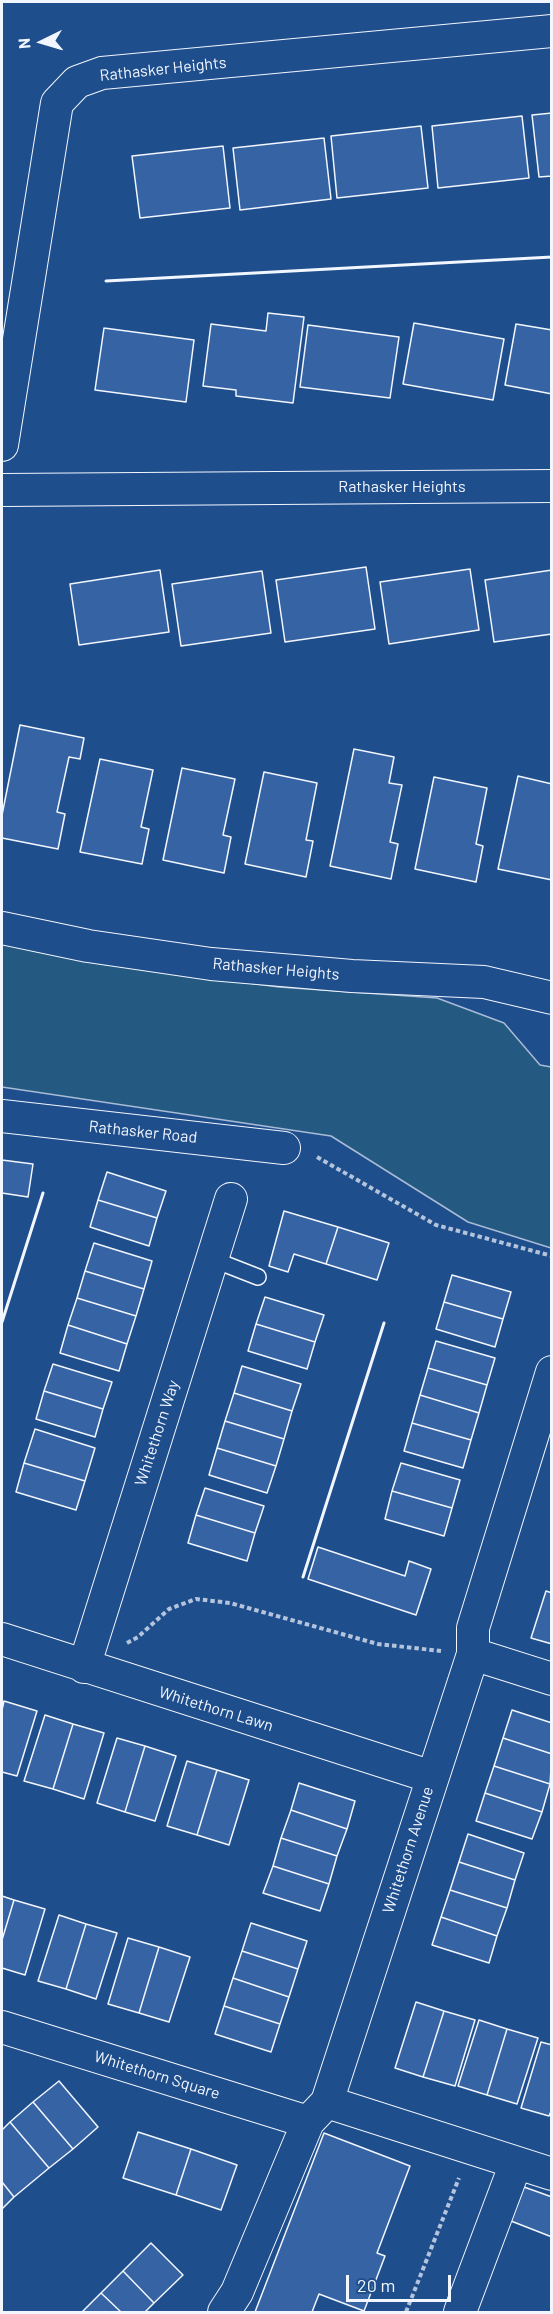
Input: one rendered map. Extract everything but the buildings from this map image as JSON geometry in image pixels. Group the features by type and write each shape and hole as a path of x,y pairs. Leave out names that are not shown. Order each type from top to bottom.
{"street":[{"name":"Rathasker Heights","path":"2,445 57,103 77,82 102,73 552,31"},
{"name":"Rathasker Heights","path":"2,490 552,486"},
{"name":"Rathasker Heights","path":"2,928 88,946 211,964 352,976 484,982 552,998"},
{"name":"Rathasker Road","path":"2,1116 284,1148"},
{"name":"Whitethorn Way","path":"88,1654 231,1199"},
{"name":"Whitethorn Avenue","path":"224,2313 237,2292 317,2112 473,1654 473,1628 552,1372"},
{"name":"Whitethorn Lawn","path":"2,1640 88,1654 432,1776"},
{"path":"473,1654 552,1679"},
{"name":"Whitethorn Square","path":"3,2031 317,2112 513,2172 552,2174"},
{"path":"460,2313 513,2172"}],"lane":[{"path":"212,1259 258,1277"}],"path":[{"path":"284,1148 317,1157 436,1225 552,1256"},
{"path":"88,1654 119,1647 138,1637 169,1609 196,1599 230,1603 378,1644 473,1654"},
{"path":"406,2313 462,2169 513,2172"}],"shaded area":[{"path":"2,944 102,964 279,987 437,998 504,1023 540,1065 551,1067 551,1248 468,1222 331,1136 2,1087"}],"wall":[{"path":"106,281 552,257"},
{"path":"2,1322 43,1193"},
{"path":"303,1577 384,1323"}]}
